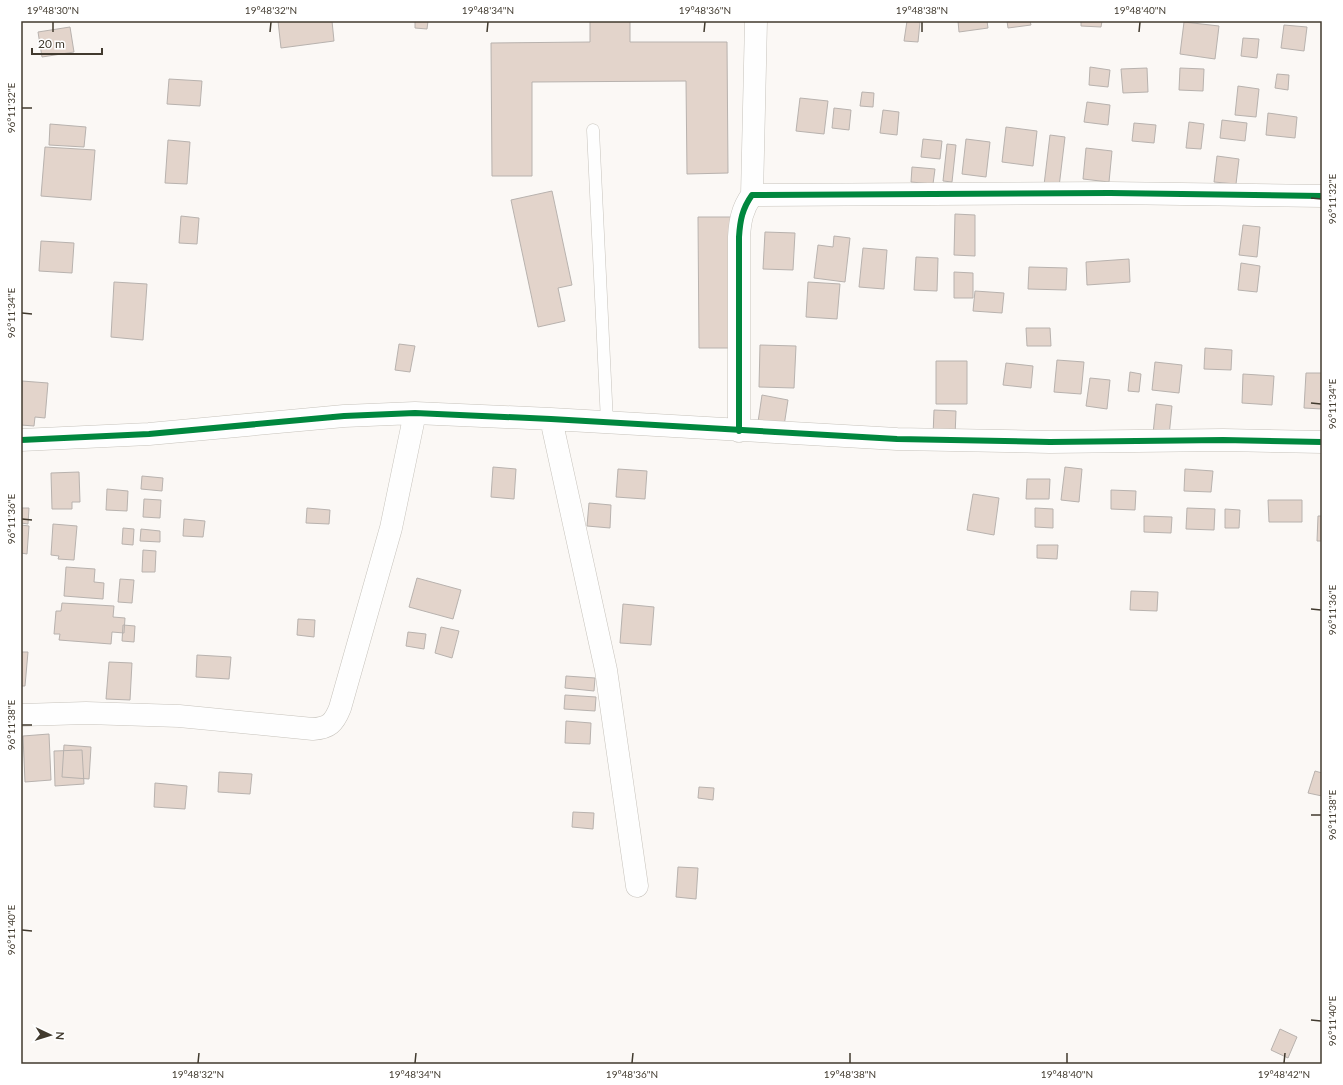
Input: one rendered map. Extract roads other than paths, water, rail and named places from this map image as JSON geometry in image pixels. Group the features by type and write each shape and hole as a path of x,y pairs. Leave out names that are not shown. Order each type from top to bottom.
{"street":[{"path":"740,431 739,237 741,219 745,205 752,195 756,21"},
{"path":"752,195 1117,193 1322,196"},
{"path":"21,440 149,434 344,416 415,413 551,418 740,431 912,439 1322,442"},
{"path":"21,716 86,713 179,716 313,729 323,728 330,725 335,720 340,708 391,528 415,413"},
{"path":"551,418 606,670 637,886"}],"lane":[{"path":"593,130 607,422"}]}
